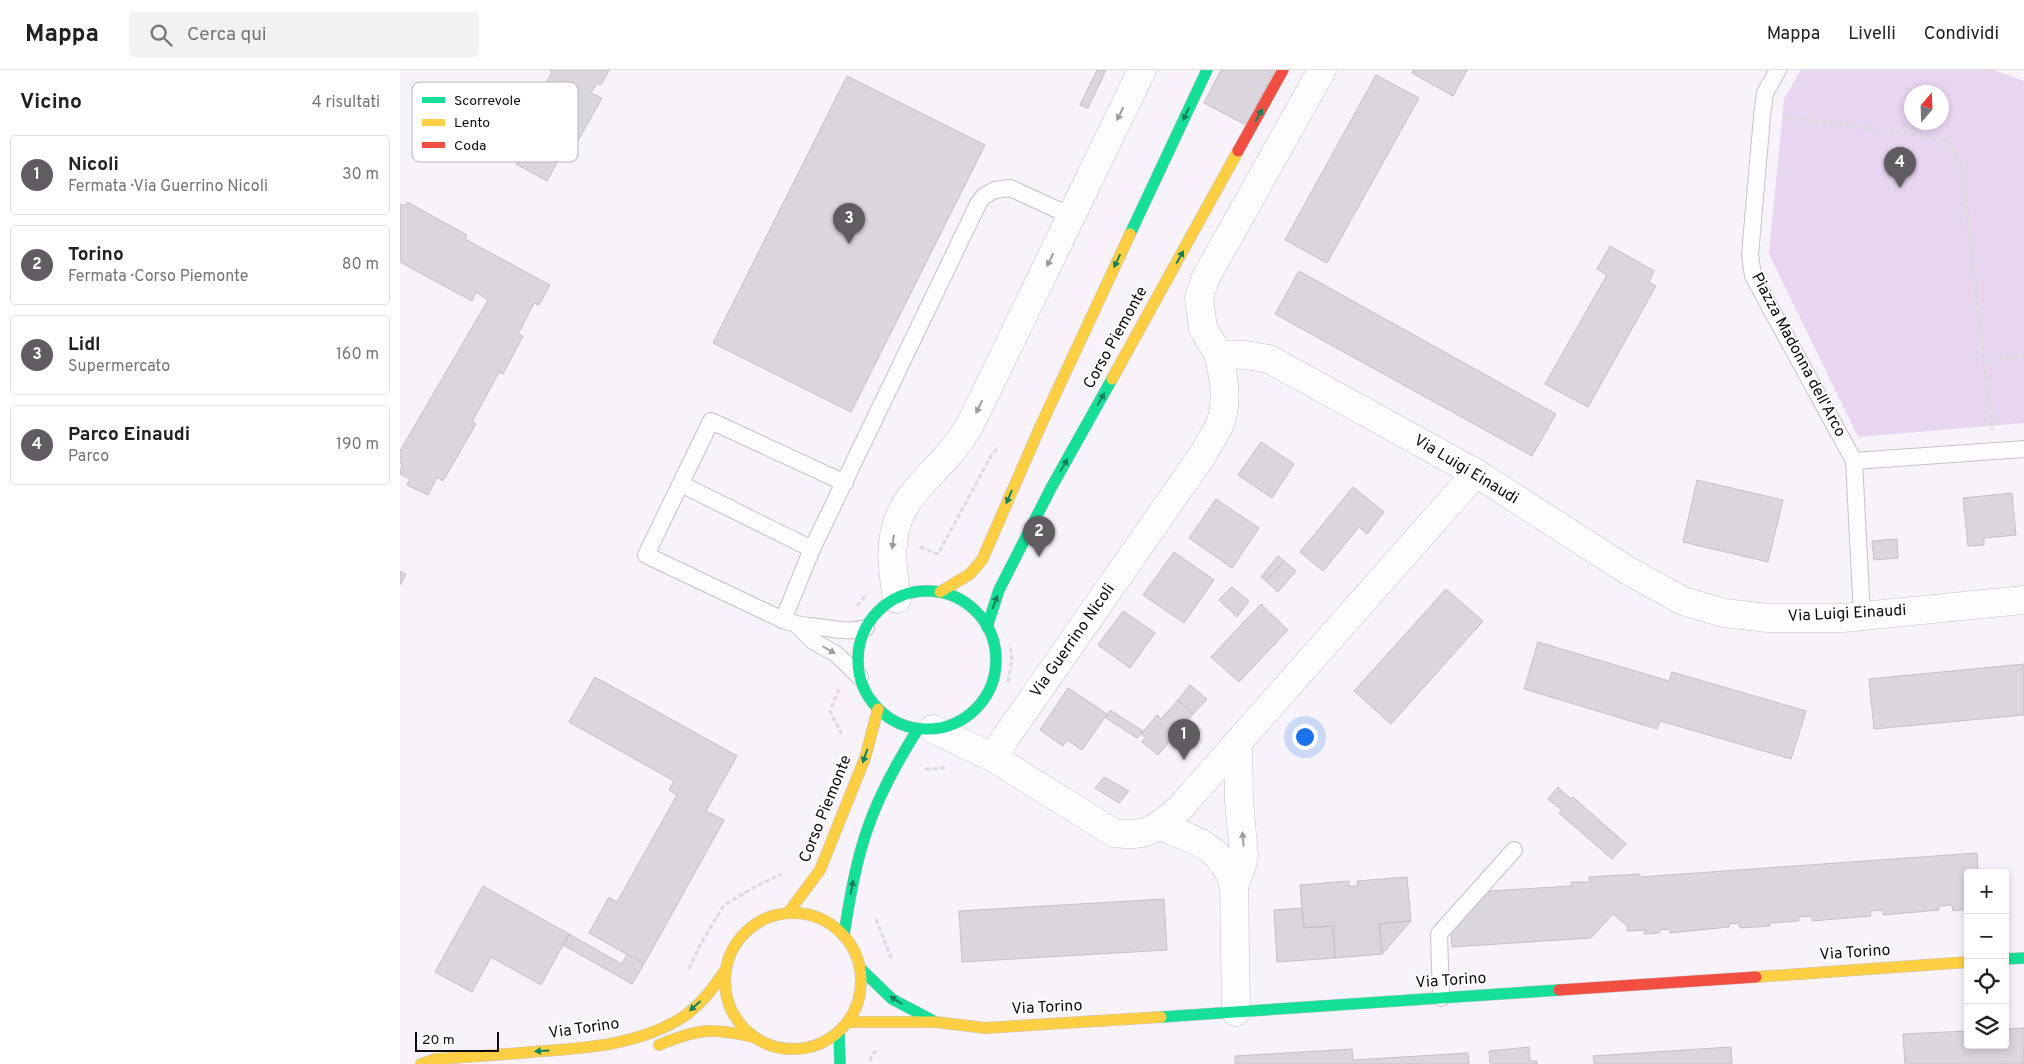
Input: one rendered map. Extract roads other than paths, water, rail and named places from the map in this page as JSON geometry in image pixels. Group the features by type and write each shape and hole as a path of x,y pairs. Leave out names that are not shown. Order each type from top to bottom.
{"main road":[{"name":"Corso Piemonte","path":"940,592 970,574 982,560 1041,425 1206,70"},
{"name":"Corso Piemonte","path":"987,627 1002,585 1051,488 1283,70"},
{"path":"923,591 940,592 963,601 977,613 987,627 994,645 996,667 993,681 978,707 956,723 926,729 902,724 878,709 866,694 860,677 858,650 871,619 886,604 906,594 923,591"},
{"name":"Corso Piemonte","path":"788,913 820,870 865,758 878,709"},
{"path":"844,935 850,898 865,833 887,781 926,729"},
{"path":"648,1049 690,1033 723,1030 754,1037 769,1044 790,1049 816,1045 829,1040 848,1022 854,1012 860,998 861,969 852,946 844,935 826,921 815,916 800,913 788,913 766,918 754,924 736,944 726,969 727,997 731,1010 740,1024 754,1037"},
{"path":"2009,959 2024,958"},
{"name":"Via Torino","path":"848,1022 936,1022 985,1028 1964,962"},
{"name":"Via Torino","path":"421,1064 436,1059 585,1048 626,1040 656,1031 677,1021 693,1009 707,995 726,969"},
{"name":"Via Torino","path":"861,969 892,999 936,1022"},
{"path":"839,1032 840,1064"},
{"path":"790,1049 800,1059"}],"street":[{"path":"897,599 892,560 897,521 905,506 924,480 952,451 970,425 1142,70"},
{"path":"1218,354 1203,328 1199,298 1205,279 1322,70"},
{"name":"Via Luigi Einaudi","path":"1218,354 1246,355 1269,359 1476,473 1627,570 1683,601 1724,613 1768,618 1843,618 2024,600"},
{"name":"Via Guerrino Nicoli","path":"992,757 1204,453 1220,421 1225,398 1224,373 1218,354"},
{"path":"926,729 952,736 992,757 1114,833 1138,834 1151,831 1160,826 1179,809 1476,473"},
{"path":"1234,886 1244,854 1239,801 1238,742"},
{"path":"1160,826 1192,839 1217,854 1231,874 1234,886 1236,1012"}],"lane":[{"name":"Piazza Madonna dell'Arco","path":"1778,70 1765,93 1762,116 1750,255 1753,276 1854,460 1862,616"},
{"path":"790,623 812,549 979,202 984,196 996,190 1010,188 1071,216"},
{"path":"845,483 711,421 646,555 790,623 813,641 836,654 860,677"},
{"path":"1854,460 2024,449"},
{"path":"681,484 812,549"},
{"path":"790,623 850,632 866,628"},
{"path":"1441,998 1439,934 1514,850"}],"place":[{"name":"Parco Einaudi","path":"1900,188"},
{"name":"Lidl","path":"849,244"},
{"name":"Torino","path":"1039,557"},
{"name":"Nicoli","path":"1184,760"}]}
